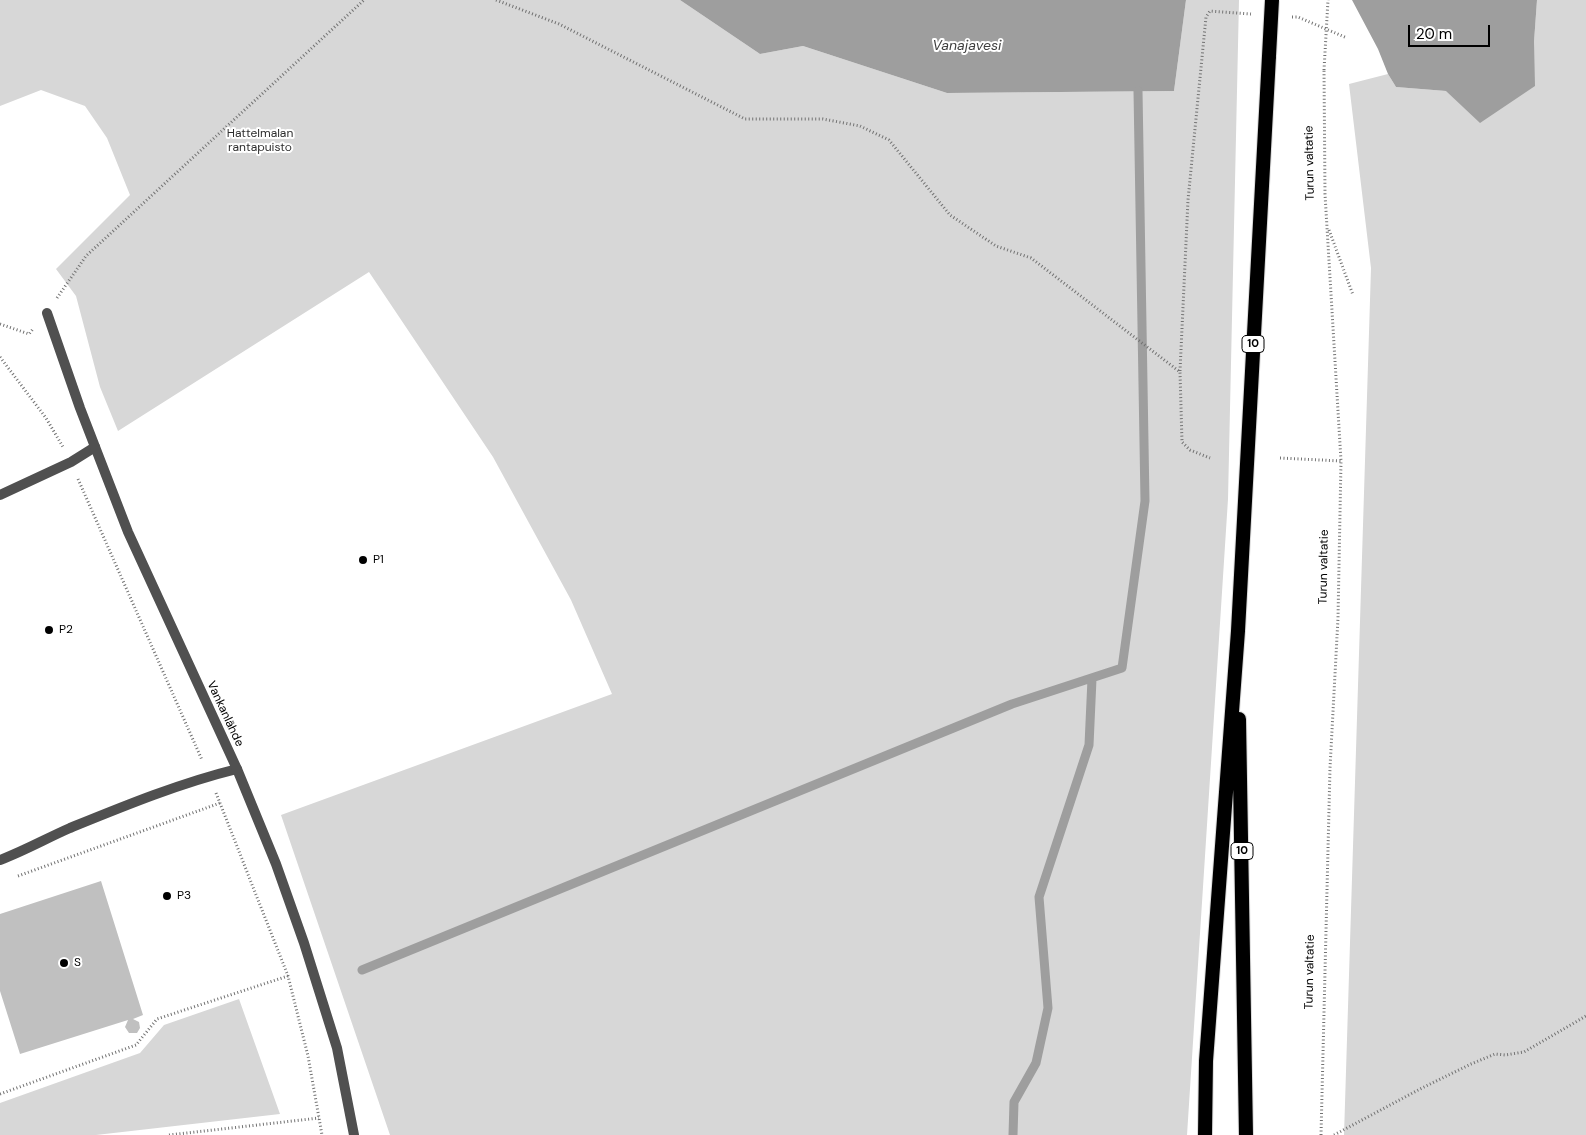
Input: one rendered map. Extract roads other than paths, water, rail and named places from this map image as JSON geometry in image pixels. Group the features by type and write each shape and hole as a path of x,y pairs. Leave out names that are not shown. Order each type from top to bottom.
{"highway":[{"name":"10","path":"1205,1135 1206,1061 1238,631 1272,0"},
{"name":"10","path":"1238,631 1246,1135"}],"street":[{"name":"Vankanlähde","path":"46,314 128,532 237,769 269,847 304,943 337,1048 354,1135"},
{"path":"0,496 71,462 95,447"},
{"path":"0,860 70,828 142,800 209,776 237,769"}],"water":[{"name":"Vanajavesi","path":"680,0 1186,0 1174,91 947,93 803,46 760,54"},
{"path":"1352,0 1537,0 1534,42 1535,86 1480,123 1446,91 1396,87"}],"waterway":[{"path":"362,970 1012,704 1122,668 1145,501 1138,91"},
{"path":"1013,1135 1014,1102 1036,1063 1048,1008 1039,897 1089,745 1092,679"}],"place":[{"name":"P1","path":"363,560"},
{"name":"P2","path":"49,630"},
{"name":"P3","path":"167,896"},
{"name":"S","path":"64,963"}],"park label":[{"name":"Hattelmalan rantapuisto","path":"260,141"}]}
